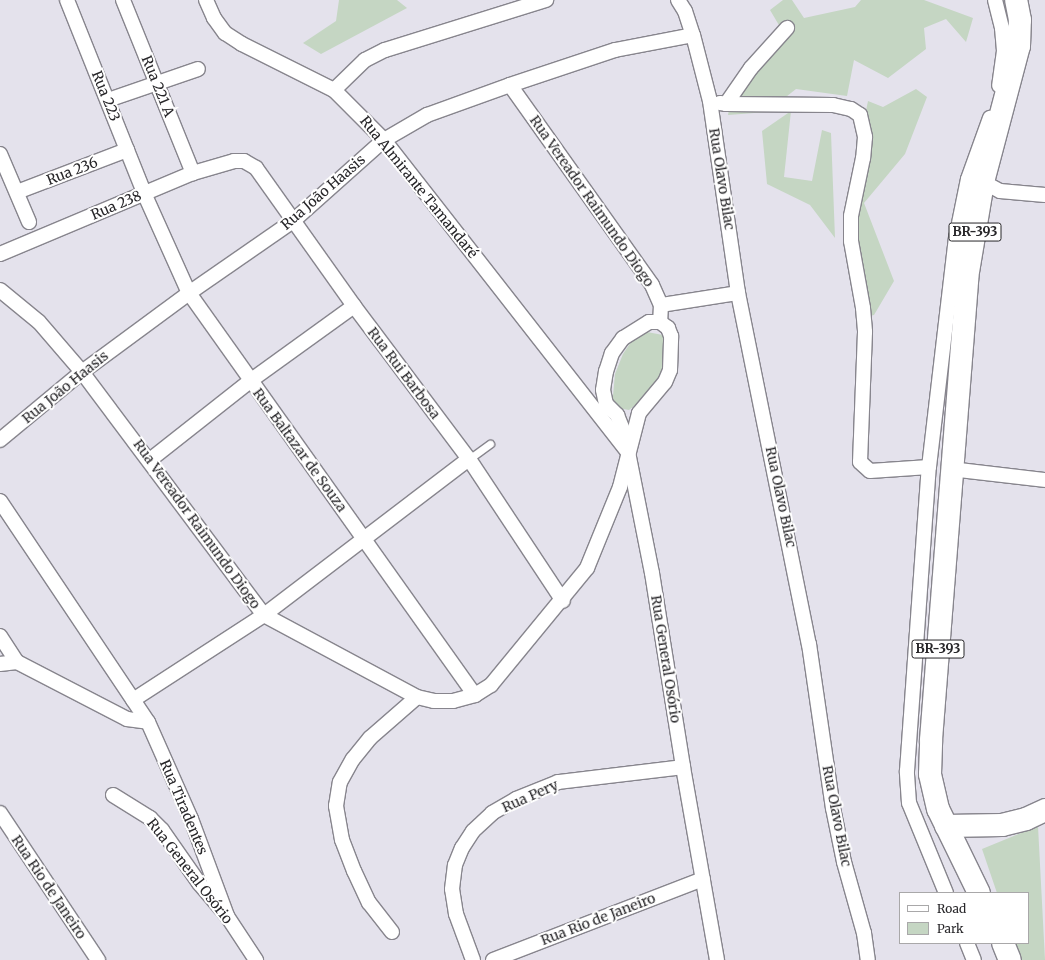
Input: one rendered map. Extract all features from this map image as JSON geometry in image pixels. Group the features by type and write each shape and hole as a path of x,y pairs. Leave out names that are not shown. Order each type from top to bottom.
{"main road":[{"name":"BR-393","path":"979,892 936,804 930,774 951,469 967,278 983,182 1019,46 1020,20 1016,0"},
{"path":"946,826 1002,825 1026,819 1045,810"},
{"path":"1003,944 1010,960"}],"street":[{"name":"Rua 223","path":"67,0 144,193"},
{"name":"Rua 221 A","path":"122,0 157,82 193,173"},
{"name":"Rua Almirante Tamandaré","path":"206,0 214,18 225,32 242,44 334,90 384,140 569,378"},
{"path":"334,90 364,60 385,50 546,0"},
{"name":"Rua Olavo Bilac","path":"678,0 685,11 693,35 710,101 738,293 798,583 837,830 864,933 868,960"},
{"path":"946,892 915,820 907,791 910,715 929,468 962,208 1001,78 1002,28 995,0"},
{"path":"726,104 752,68 787,28"},
{"name":"Rua João Haasis","path":"0,440 82,372 189,292 293,221 384,140 427,115 510,85 615,50 693,35"},
{"path":"108,100 198,69"},
{"name":"Rua Vereador Raimundo Diogo","path":"0,290 39,322 82,372 150,460 264,615 417,697 434,701 453,701 475,695 491,684 504,672 563,601 588,568 620,487 628,448 639,413 662,387 670,370 671,336 668,328 654,322 661,305 652,285 510,85"},
{"path":"710,101 726,104 833,105 852,109 860,115 864,123 863,158 851,216 851,241 863,308 865,332 860,462 870,471 929,468"},
{"name":"Rua 236","path":"17,192 127,150"},
{"path":"1,160 17,192 29,222"},
{"name":"Rua 238","path":"0,254 193,173 234,161"},
{"name":"Rua Rui Barbosa","path":"234,161 244,161 256,168 354,306 469,459 563,601"},
{"path":"983,182 1000,191 1045,195"},
{"name":"Rua Baltazar de Souza","path":"144,193 189,292 250,381 475,695"},
{"path":"661,305 738,293"},
{"path":"150,460 250,381 354,306"},
{"path":"628,448 617,415 606,404 603,390 606,372 612,353 623,338 654,322"},
{"name":"Rua General Osório","path":"569,378 628,448 652,573 683,767 717,960"},
{"path":"617,415 628,416 639,413"},
{"path":"133,700 264,615 365,540 469,459"},
{"path":"951,469 1045,480"},
{"name":"Rua Tiradentes","path":"0,501 148,722 191,819 227,916"},
{"path":"0,636 17,662 127,719 148,722"},
{"path":"0,664 17,662"},
{"path":"0,667 0,677"},
{"path":"392,932 370,903 354,871 342,840 336,806 340,782 354,759 370,738 417,697"},
{"name":"Rua Pery","path":"473,960 456,914 452,889 455,865 473,831 492,813 516,799 558,782 683,767"},
{"name":"Rua General Osório","path":"113,795 150,818 162,830 199,883 227,916 256,960"},
{"name":"Rua Rio de Janeiro","path":"0,813 98,960"},
{"name":"Rua Rio de Janeiro","path":"493,960 703,879"},
{"path":"967,944 974,960"}],"lane":[{"path":"469,459 490,444"}],"green space":[{"path":"339,0 397,0 407,8 321,54 303,43 336,21"},
{"path":"783,0 792,0 804,18 855,7 861,0 924,0 973,18 966,42 946,19 924,28 926,49 888,78 854,60 847,96 796,89 767,112 728,115 735,78 786,37 770,10"},
{"path":"916,89 927,97 905,154 864,203 894,281 874,315 865,317 851,184 868,101 883,107"},
{"path":"791,111 784,177 812,181 822,130 831,133 835,238 810,205 767,184 762,131"},
{"path":"647,332 663,335 665,360 655,389 629,410 612,407 615,374 623,354 635,336"},
{"path":"1038,826 1045,960 1020,960 1014,944 1029,944 1029,892 997,892 982,849"}]}
